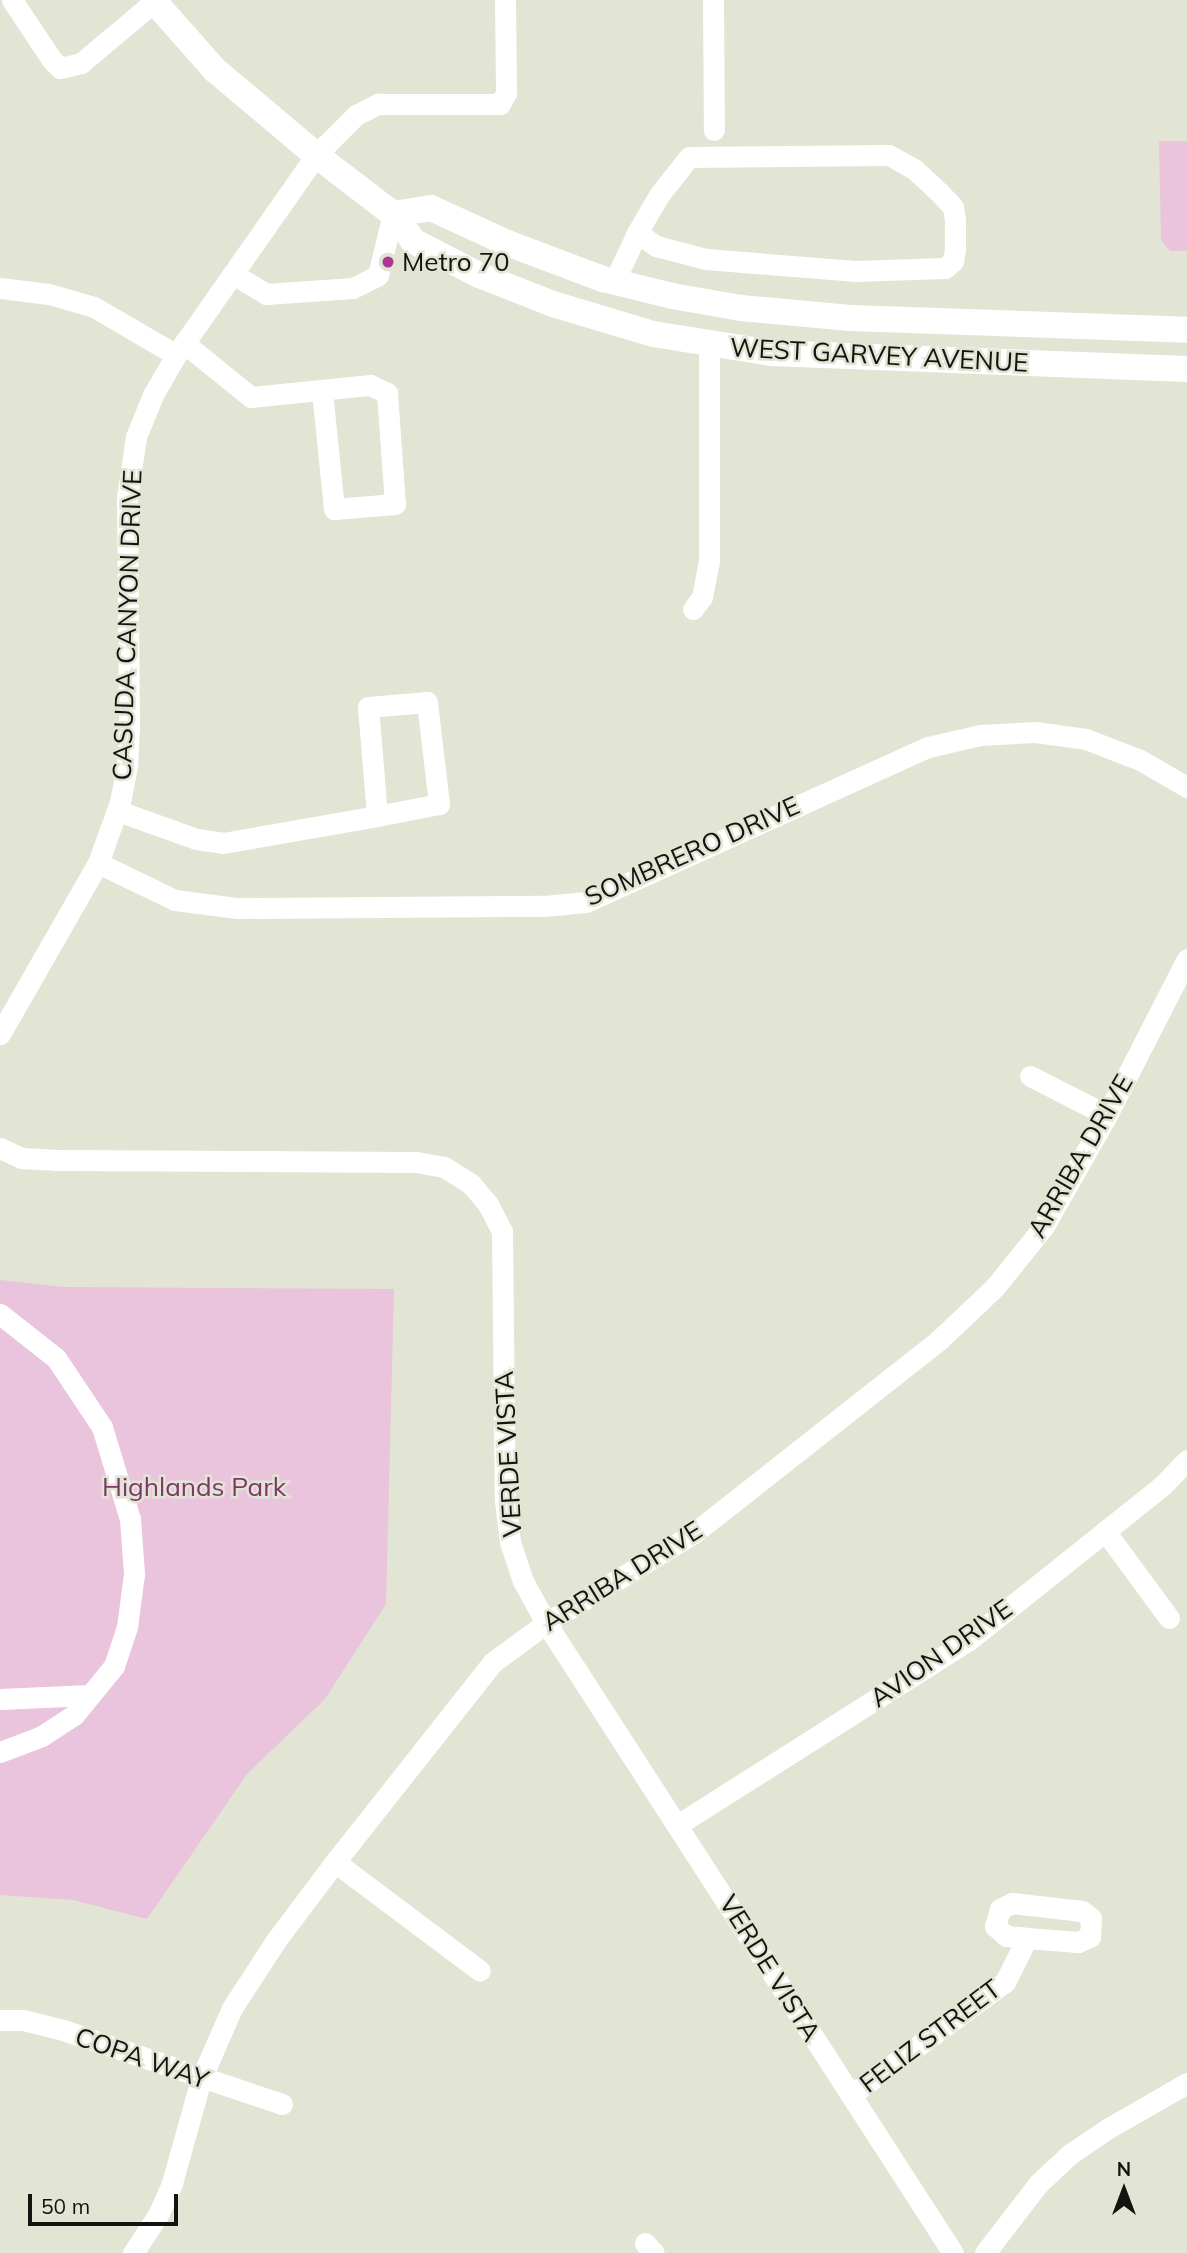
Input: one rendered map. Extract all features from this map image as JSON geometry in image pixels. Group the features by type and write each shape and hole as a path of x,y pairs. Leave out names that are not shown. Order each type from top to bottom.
{"main road":[{"name":"WEST GARVEY AVENUE","path":"153,1 215,70 316,155 393,214 413,241 454,264 510,288 602,320 709,345 801,355 1187,369"},
{"name":"WEST GARVEY AVENUE","path":"393,214 431,208 536,255 614,282 708,303 811,316 1187,330"}],"street":[{"path":"12,0 51,60 60,68 81,64 153,1"},
{"name":"CASUDA CANYON DRIVE","path":"0,1034 9,1000 98,863 117,811 127,765 129,728 127,497 136,437 153,395 180,349 316,155 356,115 378,104 500,104 506,93 505,0"},
{"path":"713,0 714,130"},
{"path":"614,282 637,233 659,195 690,157 889,155 914,169 953,207 955,250 953,261 945,268 813,269 706,259 656,246 637,233"},
{"path":"233,274 266,294 353,288 378,275 393,214"},
{"path":"0,288 49,294 94,307 180,349 251,397 370,385 387,393 395,504 334,509 322,391"},
{"path":"693,610 702,597 709,561 709,345"},
{"path":"117,811 196,839 223,843 377,816 439,804 428,702 368,707 377,816"},
{"name":"SOMBRERO DRIVE","path":"98,863 175,900 237,908 544,906 586,902 928,747 981,735 1035,732 1086,739 1140,760 1187,787"},
{"name":"ARRIBA DRIVE","path":"133,2253 158,2215 172,2183 201,2079 232,2008 277,1939 335,1862 494,1662 546,1623 694,1533 939,1340 995,1287 1044,1226 1107,1115 1187,959"},
{"path":"1030,1076 1107,1115"},
{"name":"VERDE VISTA","path":"0,1148 21,1158 54,1160 416,1162 444,1167 471,1184 488,1204 502,1231 505,1501 510,1542 523,1581 546,1623 679,1824 953,2253"},
{"path":"0,1314 56,1358 102,1427 119,1472 130,1519 134,1574 127,1627 114,1666 74,1715 42,1736 0,1752"},
{"name":"AVION DRIVE","path":"679,1824 969,1640 1163,1486 1187,1460"},
{"path":"1105,1531 1169,1618"},
{"path":"0,1699 90,1695"},
{"path":"335,1862 480,1971"},
{"name":"FELIZ STREET","path":"851,2095 1005,1982 1027,1938"},
{"name":"COPA WAY","path":"0,2020 23,2020 63,2030 201,2079 282,2104"},
{"path":"985,2253 1039,2183 1070,2154 1187,2082"}],"green space":[{"path":"1159,141 1187,141 1187,251 1170,251 1161,240"},
{"name":"Highlands Park","path":"0,1280 64,1287 394,1289 386,1604 325,1699 247,1774 147,1919 73,1900 0,1895"}],"place":[{"name":"Metro 70","path":"388,262"}]}
